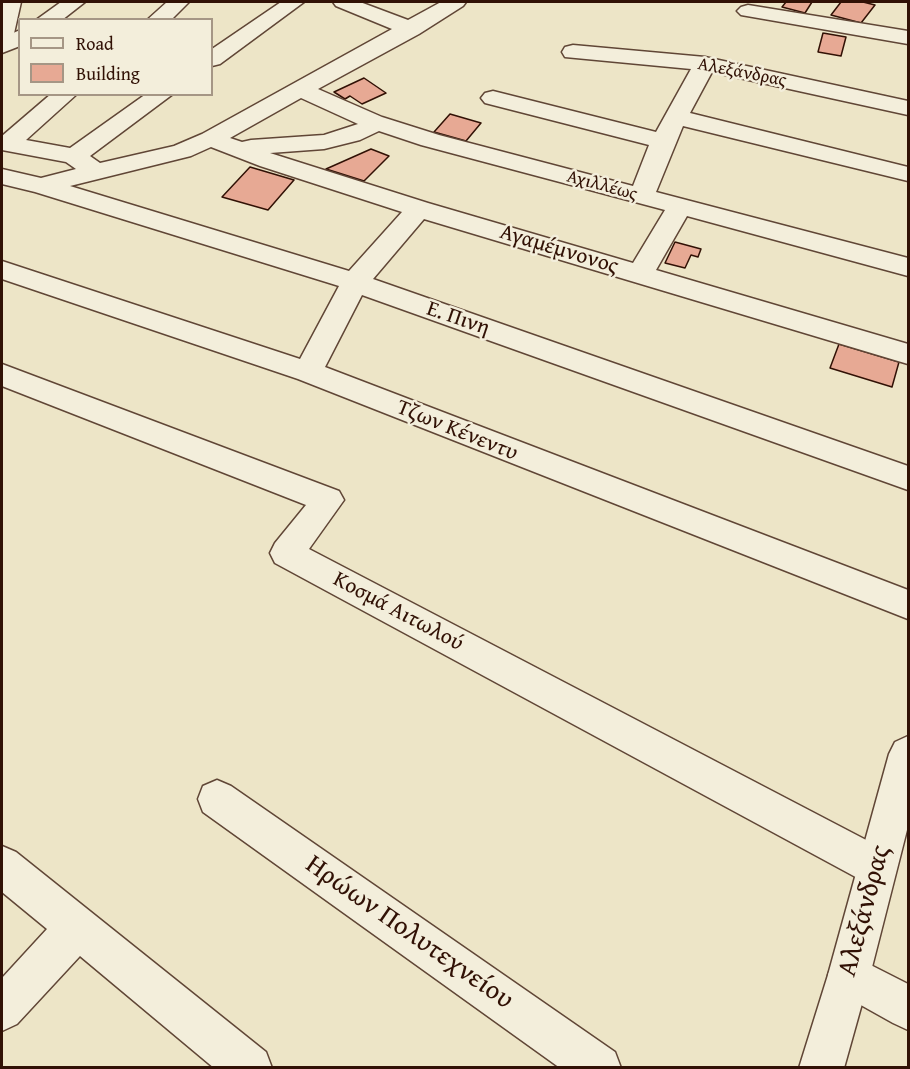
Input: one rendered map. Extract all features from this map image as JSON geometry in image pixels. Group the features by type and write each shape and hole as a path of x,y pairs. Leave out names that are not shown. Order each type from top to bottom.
{"street":[{"path":"2,38 11,2"},
{"path":"49,18 75,2"},
{"path":"159,18 179,2"},
{"path":"213,58 294,2"},
{"path":"343,2 411,29"},
{"path":"40,185 182,151 211,139 456,2"},
{"path":"752,6 909,38"},
{"path":"2,47 18,37"},
{"name":"Αλεξάνδρας","path":"573,52 705,64 909,108"},
{"path":"642,196 663,141 705,64"},
{"name":"Αχιλλέως","path":"301,90 374,122 430,140 909,267"},
{"path":"4,143 63,96"},
{"path":"74,156 159,96"},
{"path":"493,98 663,141"},
{"path":"676,117 909,174"},
{"path":"235,148 324,142 352,135 372,126 374,122"},
{"name":"Αγαμέμνονος","path":"211,139 419,208 909,354"},
{"path":"4,143 74,156 97,172"},
{"name":"Ε. Πινη","path":"2,177 40,185 354,282 909,478"},
{"path":"640,274 680,206"},
{"path":"308,372 354,282 419,208"},
{"name":"Τζων Κένεντυ","path":"2,270 308,372 909,605"},
{"name":"Κοσμά Αιτωλού","path":"2,375 328,500 287,553 877,867"},
{"name":"Αλεξάνδρας","path":"820,1068 849,975 909,754"},
{"name":"Ηρώων Πολυτεχνείου","path":"217,799 599,1068"},
{"path":"2,866 250,1068"},
{"path":"2,1009 77,928"},
{"path":"849,975 909,1008"}],"building":[{"path":"786,2 812,2 805,13 782,7"},
{"path":"841,2 863,2 875,5 861,23 831,15"},
{"path":"823,33 846,37 841,56 818,52"},
{"path":"364,78 386,93 362,104 350,96 345,99 334,92"},
{"path":"450,114 481,123 466,141 434,132"},
{"path":"371,149 389,156 364,181 326,169"},
{"path":"250,167 294,180 268,210 222,197"},
{"path":"675,242 701,249 698,257 691,255 685,268 665,263"},
{"path":"839,344 899,362 892,387 830,368"}]}
